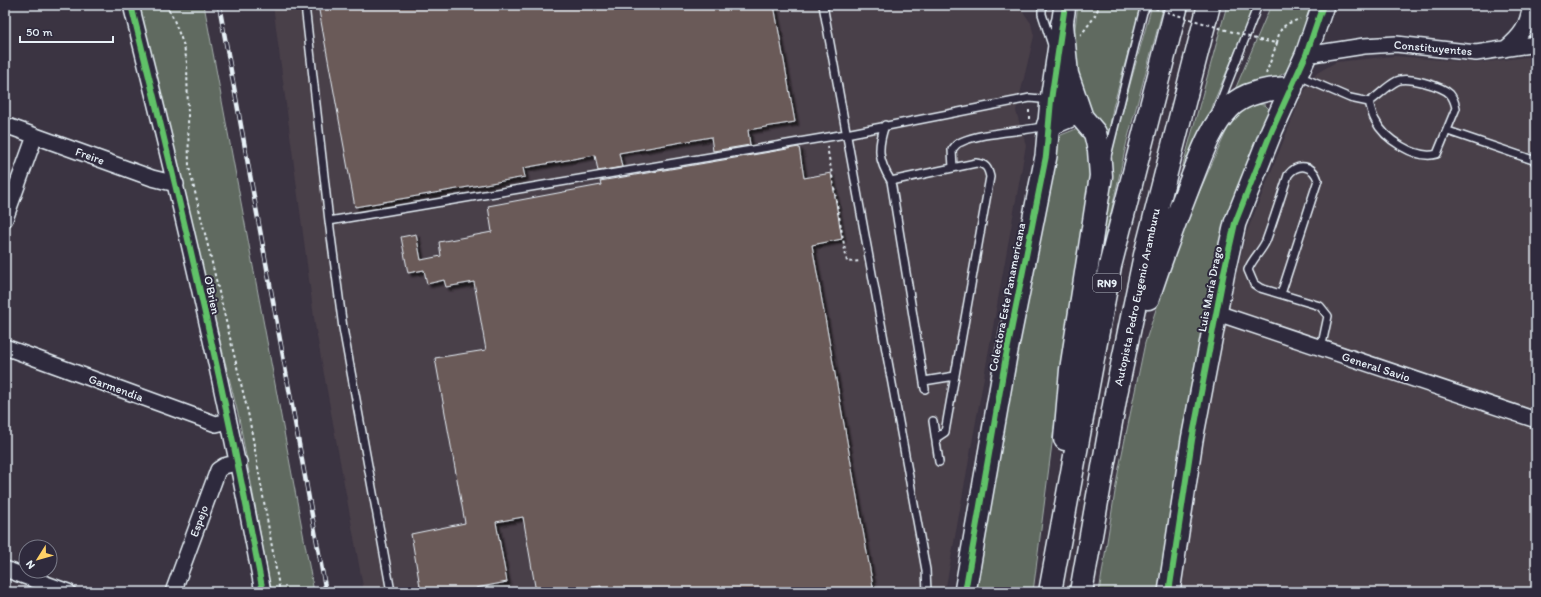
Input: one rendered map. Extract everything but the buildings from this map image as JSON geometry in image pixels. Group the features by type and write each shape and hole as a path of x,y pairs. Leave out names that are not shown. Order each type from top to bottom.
{"highway":[{"name":"RN9","path":"1050,592 1110,266 1177,5"},
{"name":"Autopista Pedro Eugenio Aramburu","path":"1081,592 1116,394 1145,255 1209,5"},
{"path":"1063,14 1067,74 1081,115"},
{"path":"1116,394 1168,240 1210,132 1229,108 1239,100 1258,92 1281,88 1294,82"},
{"path":"1051,100 1066,103 1073,107 1095,134 1100,150 1101,176 1071,370 1055,564"},
{"path":"1039,122 1072,115 1081,115"}],"street":[{"name":"O'Brien","path":"131,5 176,184 228,421 239,462 263,592"},
{"path":"1505,50 1520,37 1525,28 1531,5"},
{"name":"Luis María Drago","path":"1169,592 1192,440 1235,223 1248,188 1306,55 1321,10"},
{"name":"Colectora Este Panamericana","path":"965,592 1006,356 1046,156 1039,122 1051,100 1063,14"},
{"name":"Constituyentes","path":"1306,55 1364,46 1396,44 1476,53 1505,50 1536,44"},
{"name":"Freire","path":"5,125 152,178 176,184"},
{"path":"5,219 36,136"},
{"name":"General Savio","path":"1217,313 1536,420"},
{"name":"Garmendia","path":"5,346 216,424 228,421"},
{"name":"Espejo","path":"173,592 218,470 224,466 239,462"},
{"path":"5,569 68,592"}],"lane":[{"path":"305,5 329,221 343,328 391,592"},
{"path":"823,5 926,570 927,592"},
{"path":"1042,5 1042,14 1056,58"},
{"path":"1101,176 1145,5"},
{"path":"1210,132 1224,89 1258,5"},
{"path":"1409,79 1439,88 1449,93 1454,100 1456,108 1448,131 1437,154 1429,156 1413,152 1399,145 1376,122 1369,102 1397,80 1409,79"},
{"path":"1294,82 1369,102"},
{"path":"329,221 846,134 885,125 1030,98 1051,100"},
{"path":"953,168 952,150 960,142 1039,122"},
{"path":"885,125 880,141 879,153 881,163 891,181 925,389"},
{"path":"1448,131 1536,161"},
{"path":"891,181 972,163 983,164 988,168 990,177 945,432 936,438"},
{"path":"1281,294 1318,180 1315,173 1311,169 1301,166 1293,169 1288,175 1265,241 1248,270 1254,284 1260,288 1320,306 1325,310 1328,316 1321,349"},
{"path":"924,381 955,376"},
{"path":"933,421 939,462"}],"path":[{"path":"165,5 172,15 184,46 187,63 190,167 250,418 280,592"},
{"path":"1077,41 1093,19 1100,5"},
{"path":"1145,5 1259,40 1277,43"},
{"path":"1272,55 1277,43 1278,32 1281,27 1321,10"},
{"path":"1029,109 1039,122"},
{"path":"827,145 847,262 869,261"}],"shaded area":[{"path":"137,5 204,5 314,592 271,592 239,418"},
{"path":"273,5 1018,5 1031,23 1034,36 1016,111 1026,145 945,592 364,592 315,325"},
{"path":"1078,5 1141,5 1113,107 1108,138 1086,109 1071,58"},
{"path":"1152,5 1164,5 1127,141 1084,333 1105,184 1116,135"},
{"path":"1227,5 1255,5 1215,99 1196,157 1174,209 1183,165"},
{"path":"1271,5 1319,5 1292,68 1273,80 1231,99"},
{"path":"1394,56 1478,63 1536,56 1536,592 1179,592 1200,442 1222,331 1246,234 1302,95 1317,73 1336,62"},
{"path":"1255,104 1265,105 1271,111 1232,209 1162,592 1099,592 1118,473 1145,343 1181,233 1230,123 1241,111"},
{"path":"1076,129 1085,133 1096,161 1065,342 1033,592 974,592 1004,393 1055,145 1061,135"}],"railway":[{"path":"219,5 326,592"}],"cycle path":[{"path":"131,5 202,297 234,444 263,592"},
{"path":"965,592 1006,356 1046,156 1051,100 1065,5"},
{"path":"1169,592 1192,440 1224,272 1235,223 1272,130 1306,55 1323,5"}]}
